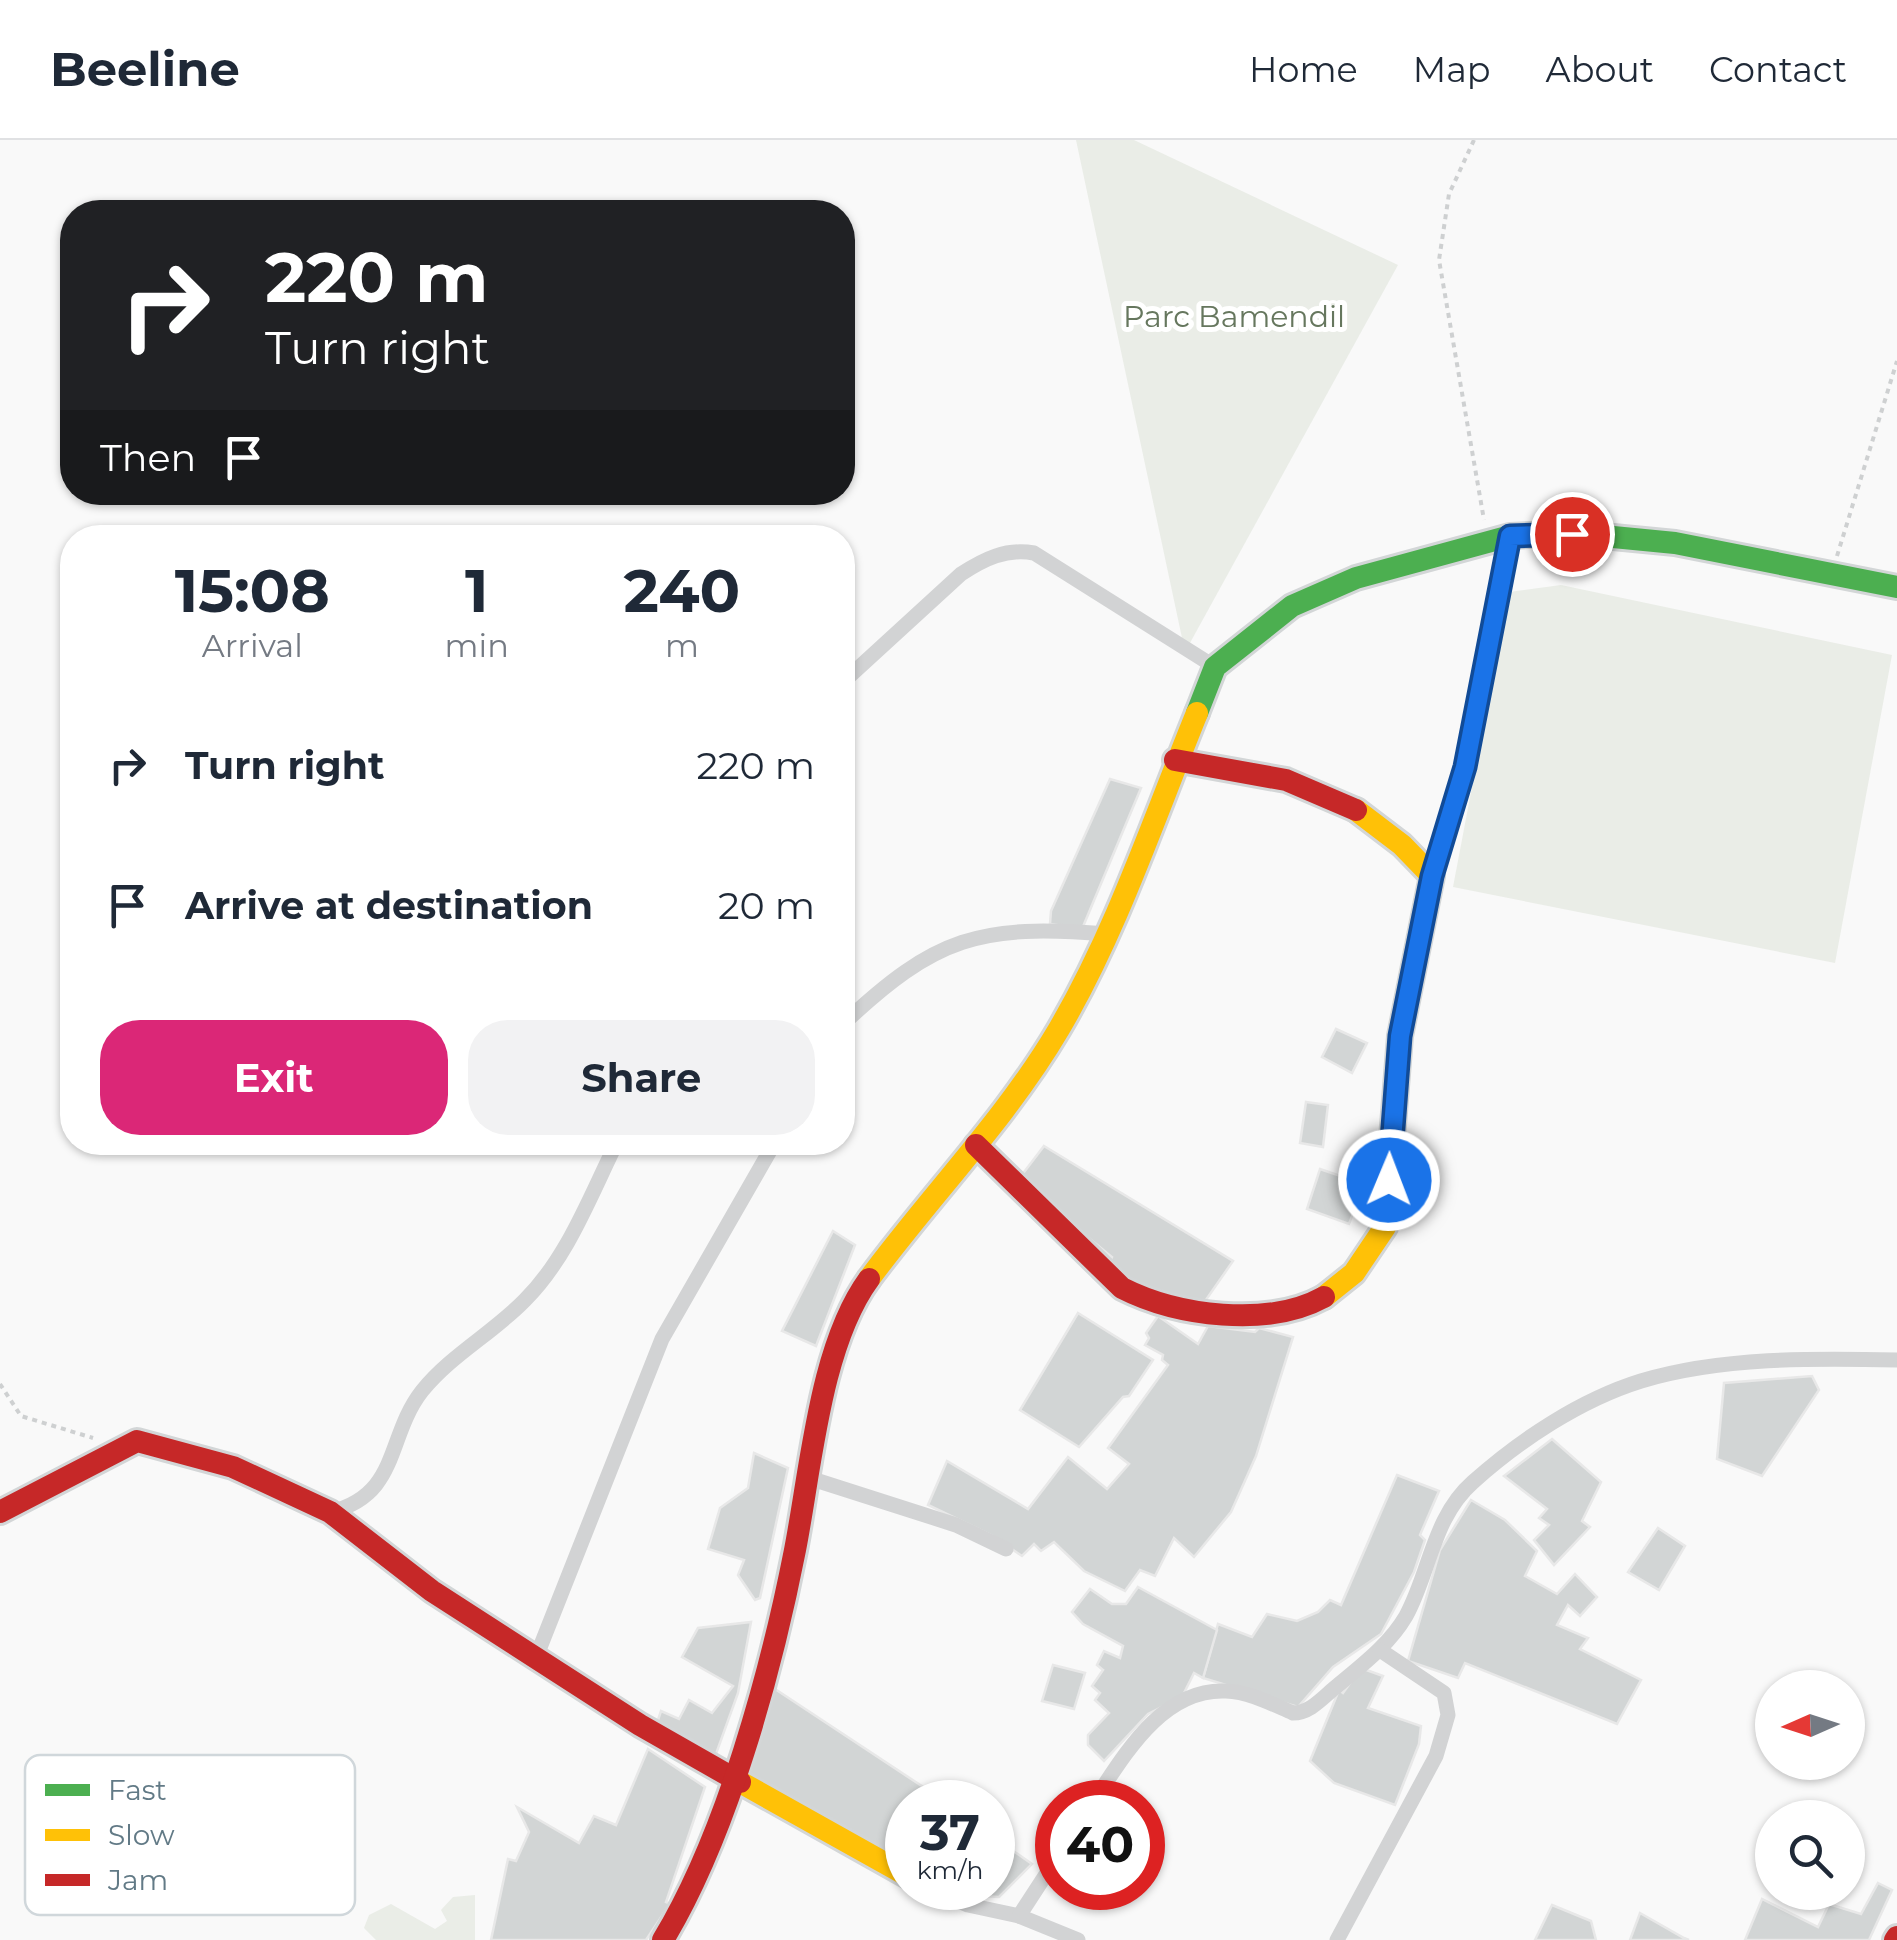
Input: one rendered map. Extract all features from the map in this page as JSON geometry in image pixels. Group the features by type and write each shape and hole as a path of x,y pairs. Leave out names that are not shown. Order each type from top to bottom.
{"street":[{"path":"666,1938 706,1851 771,1646 830,1372 853,1301 918,1211 976,1146 1060,1027 1107,934 1215,667 1292,606 1356,578 1510,536 1572,534 1674,543 1897,587"},
{"path":"855,671 961,574 980,562 1016,552 1034,553 1215,667"},
{"path":"976,1146 1122,1288 1140,1298 1171,1306 1266,1315 1320,1301 1351,1279 1384,1227 1400,1036 1432,876 1376,822 1314,786 1175,760"},
{"path":"855,1014 901,973 966,939 1013,930 1107,934"},
{"path":"330,1512 352,1506 372,1492 396,1453 416,1399 438,1371 515,1309 550,1271 610,1155"},
{"path":"537,1656 662,1339 767,1155"},
{"path":"1107,1780 1133,1740 1177,1707 1223,1691 1300,1713 1380,1650 1406,1616 1436,1538 1458,1496 1516,1449 1568,1415 1640,1381 1678,1372 1897,1360"},
{"path":"0,1512 137,1441 233,1467 330,1512 432,1591 640,1725 885,1863"},
{"path":"806,1477 940,1519 1006,1549"},
{"path":"1338,1940 1446,1732 1444,1693 1380,1650"},
{"path":"1019,1916 1035,1891"},
{"path":"991,1910 1019,1916 1078,1940"}],"lane":[{"path":"1432,876 1465,767 1510,536"}],"path":[{"path":"1474,140 1449,194 1439,260 1460,360 1486,542"},
{"path":"1831,575 1897,361"},
{"path":"0,1384 21,1416 74,1436 137,1441"}],"green space":[{"name":"Parc Bamendil","path":"1076,140 1134,140 1398,265 1185,652"},
{"path":"1561,585 1892,655 1835,963 1453,887 1509,592"},
{"path":"475,1895 475,1940 376,1940 364,1928 369,1915 391,1904 435,1929 447,1921 441,1910 453,1897"}],"building":[{"path":"1110,779 1141,788 1082,929 1050,924 1051,911"},
{"path":"1336,1029 1367,1043 1352,1073 1322,1057"},
{"path":"1306,1102 1328,1105 1323,1147 1300,1143"},
{"path":"1044,1146 1233,1261 1201,1307 1156,1299 1108,1266 1112,1257 1018,1180"},
{"path":"1320,1169 1364,1184 1349,1224 1307,1209"},
{"path":"833,1231 855,1245 816,1346 782,1331"},
{"path":"1078,1313 1153,1360 1129,1396 1123,1397 1079,1447 1020,1410"},
{"path":"1158,1316 1198,1344 1208,1326 1255,1332 1259,1328 1293,1337 1256,1456 1231,1512 1194,1557 1174,1538 1155,1576 1140,1570 1125,1591 1084,1571 1054,1542 1041,1551 1034,1544 1022,1556 991,1535 928,1505 947,1461 1028,1509 1068,1457 1107,1489 1129,1464 1108,1448 1168,1365 1162,1360 1163,1355 1145,1345 1149,1338 1146,1333"},
{"path":"1812,1376 1819,1390 1762,1476 1717,1459 1724,1383"},
{"path":"1552,1439 1601,1482 1582,1521 1590,1527 1554,1565 1534,1540 1549,1525 1539,1518 1547,1509 1504,1476"},
{"path":"754,1453 788,1468 760,1598 755,1600 738,1575 744,1560 708,1549 720,1508 748,1488"},
{"path":"1397,1475 1439,1491 1420,1535 1425,1540 1414,1572 1381,1634 1333,1667 1298,1707 1203,1678 1218,1624 1252,1637 1267,1614 1297,1621 1318,1612 1330,1600 1341,1605"},
{"path":"1471,1500 1505,1520 1537,1551 1525,1576 1557,1594 1575,1574 1597,1597 1580,1616 1568,1605 1557,1625 1588,1638 1580,1649 1641,1680 1617,1724 1465,1663 1458,1678 1408,1661 1440,1550"},
{"path":"1658,1528 1685,1546 1659,1590 1628,1572"},
{"path":"1138,1587 1217,1630 1203,1678 1194,1673 1178,1705 1172,1702 1148,1714 1104,1761 1088,1745 1088,1735 1109,1713 1095,1700 1100,1693 1092,1686 1103,1670 1097,1665 1104,1651 1120,1658 1123,1646 1083,1624 1072,1612 1090,1589 1112,1604 1126,1604"},
{"path":"751,1622 738,1693 712,1765 654,1732 661,1711 679,1719 689,1700 712,1713 733,1686 682,1657 698,1628"},
{"path":"1053,1665 1085,1673 1074,1709 1042,1701"},
{"path":"1361,1668 1383,1676 1368,1708 1421,1726 1419,1744 1395,1805 1334,1783 1310,1761 1339,1690 1343,1693"},
{"path":"772,1687 913,1780 885,1780 885,1854 738,1774"},
{"path":"648,1749 705,1787 666,1902 670,1904 646,1940 491,1940 508,1859 516,1861 529,1832 517,1807 579,1843 594,1816 616,1825"},
{"path":"1015,1852 1032,1864 1015,1881"},
{"path":"1878,1883 1892,1890 1869,1940 1745,1940 1757,1910 1784,1910 1818,1927 1826,1910 1861,1914"},
{"path":"1552,1905 1591,1921 1596,1940 1535,1940"},
{"path":"1640,1913 1684,1938 1689,1940 1630,1940"}],"traffic: fast":[{"path":"1197,713 1215,667 1292,606 1356,578 1510,536 1572,533 1675,543 1897,587"}],"traffic: slow":[{"path":"869,1279 992,1126 1059,1029 1117,913 1197,713"},
{"path":"1324,1297 1354,1273 1385,1227 1400,1036 1432,876 1402,845 1356,810"},
{"path":"740,1782 885,1863"}],"traffic: jam":[{"path":"1175,760 1286,780 1356,810"},
{"path":"976,1145 1122,1288 1144,1298 1195,1311 1250,1315 1277,1313 1324,1297"},
{"path":"663,1940 707,1851 744,1751 785,1597 828,1373 852,1307 869,1279"},
{"path":"0,1512 137,1441 233,1467 330,1512 432,1591 640,1725 740,1782"}],"route":[{"path":"1389,1180 1390,1121 1400,1036 1432,876 1465,767 1510,536 1572,534"}]}
